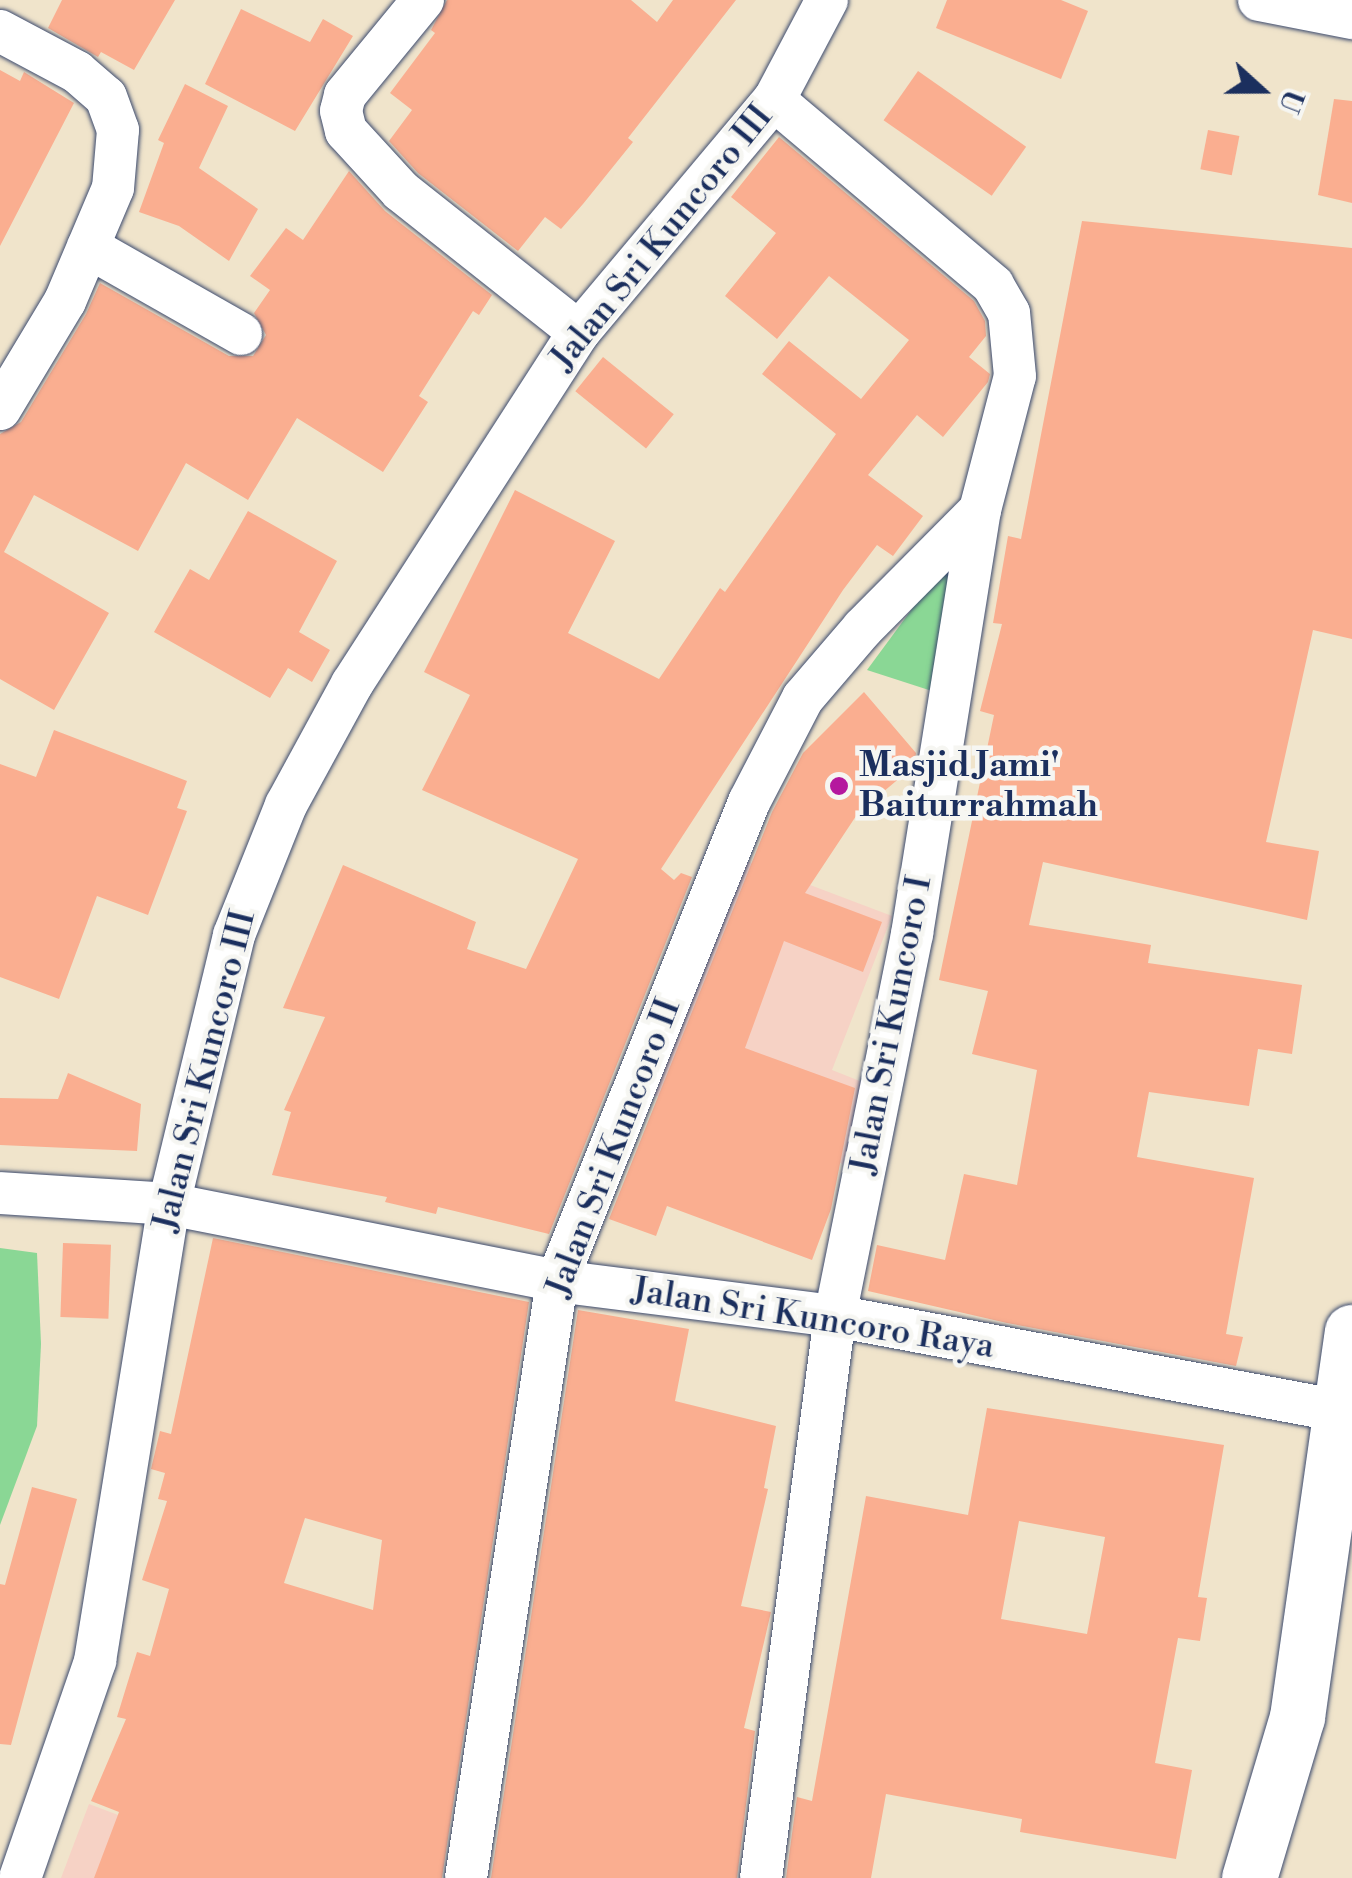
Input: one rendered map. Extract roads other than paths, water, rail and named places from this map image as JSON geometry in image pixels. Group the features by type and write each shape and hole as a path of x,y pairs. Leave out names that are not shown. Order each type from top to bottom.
{"highway":[{"path":"1274,1878 1352,1332"},
{"path":"1249,1878 1297,1717"}],"street":[{"path":"423,0 345,95 341,111 346,131 401,191 578,332"},
{"name":"Jalan Sri Kuncoro III","path":"20,1878 95,1661 169,1204 234,935 286,805 352,684 578,332 774,100 826,0"},
{"path":"1258,0 1352,18"},
{"path":"0,30 77,72 106,98 118,130 114,188 65,301 1,402"},
{"name":"Jalan Sri Kuncoro I","path":"761,1878 834,1316 912,934 980,510 1014,376 1009,313 993,285 774,100"},
{"path":"88,247 241,334"},
{"name":"Jalan Sri Kuncoro II","path":"466,1878 557,1281 743,818 803,698 863,628 980,510"},
{"name":"Jalan Sri Kuncoro Raya","path":"0,1193 169,1204 557,1281 834,1316 1340,1411"}],"place":[{"name":"Masjid Jami' Baiturrahmah","path":"839,786"}]}
